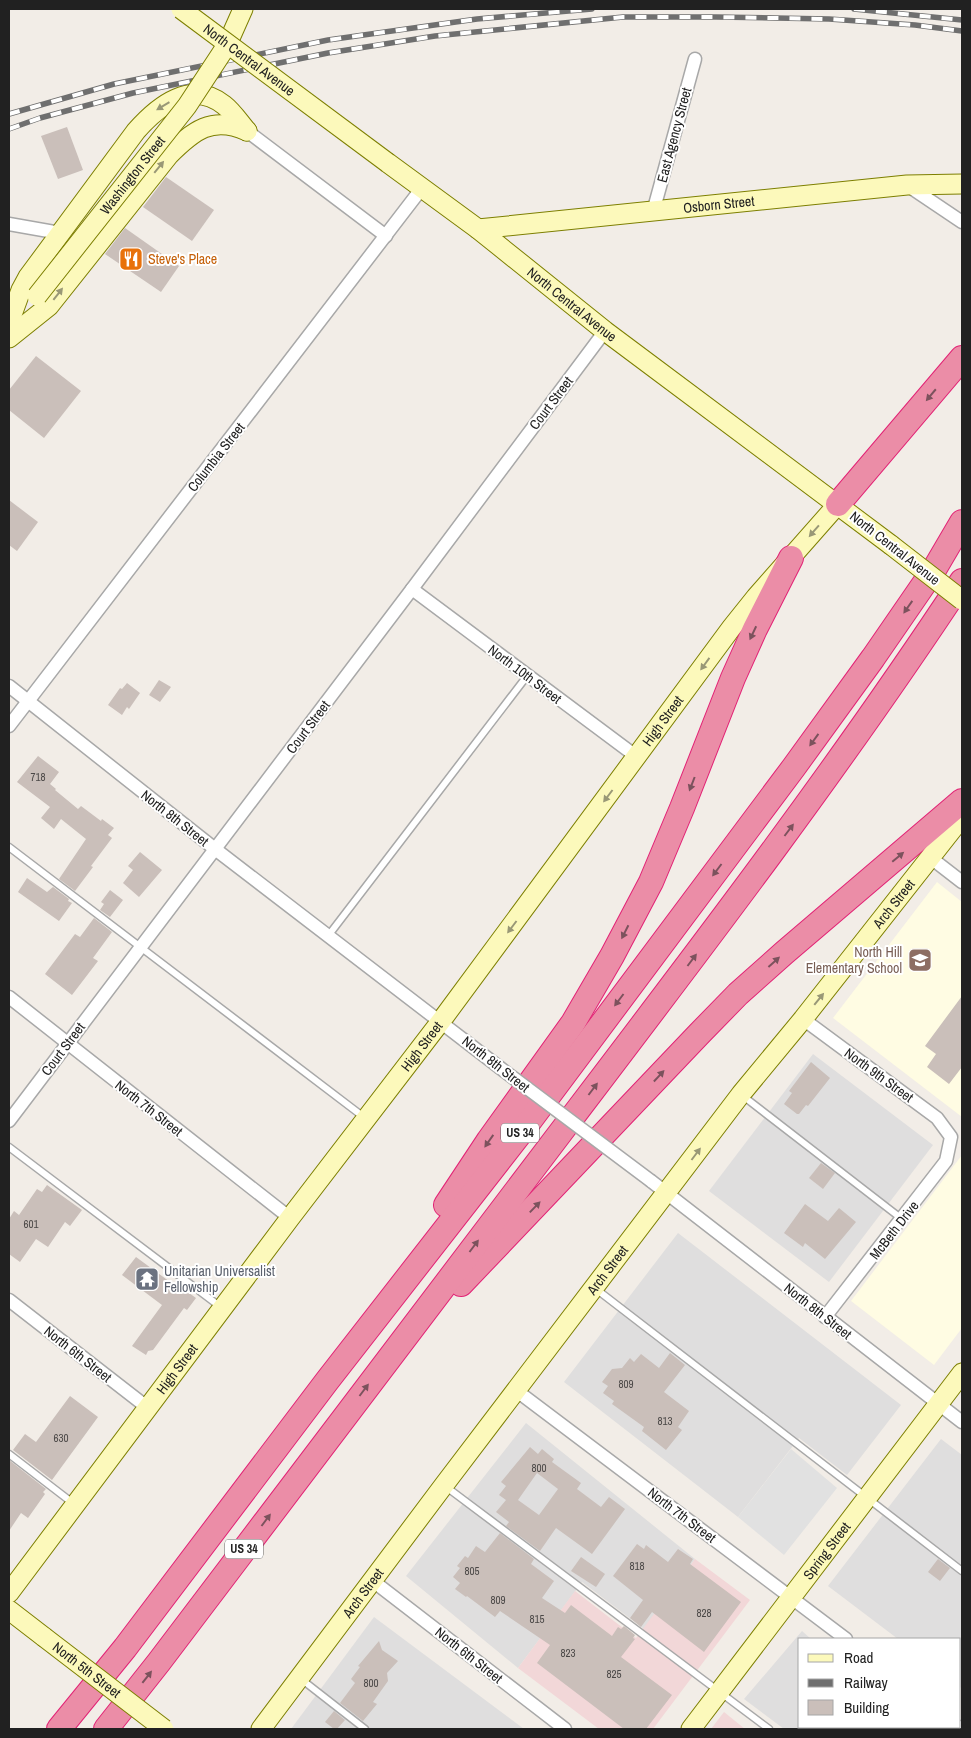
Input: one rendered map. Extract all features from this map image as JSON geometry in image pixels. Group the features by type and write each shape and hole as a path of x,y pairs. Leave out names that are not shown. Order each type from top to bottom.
{"highway":[{"path":"838,504 962,358"},
{"name":"US 34","path":"59,1729 125,1648 327,1381 525,1126 873,658 929,576 962,522"},
{"path":"327,1381 489,1140 573,1023 612,956 651,882 682,808 732,678 791,558"},
{"name":"US 34","path":"106,1729 159,1662 808,805 902,672 962,581"},
{"path":"380,1368 738,994 962,801"}],"main road":[{"name":"North Central Avenue","path":"181,9 227,45 478,229 604,331 838,504 962,600"},
{"name":"Washington Street","path":"9,334 187,106 227,45 243,9"},
{"path":"9,323 28,276 150,115 163,105 184,96 202,95 222,104 247,132"},
{"path":"9,338 49,306 168,155 182,142 195,131 206,126 218,124 230,125 247,132"},
{"name":"Osborn Street","path":"478,229 907,185 962,184"},
{"name":"High Street","path":"9,1593 222,1308 441,1021 732,627 838,504"},
{"name":"Arch Street","path":"261,1729 741,1094 931,858 962,816"},
{"name":"Spring Street","path":"691,1729 962,1373"},
{"name":"North 5th Street","path":"9,1610 164,1729"}],"street":[{"name":"East Agency Street","path":"653,212 695,59"},
{"path":"247,132 386,236"},
{"path":"907,185 962,222"},
{"name":"Columbia Street","path":"9,726 422,188"},
{"path":"9,224 60,232"},
{"name":"Court Street","path":"9,1121 412,590 604,331"},
{"name":"North 10th Street","path":"412,590 637,757"},
{"name":"North 8th Street","path":"9,686 215,849 667,1193 962,1422"},
{"path":"931,858 962,882"},
{"name":"North 7th Street","path":"9,997 290,1218"},
{"name":"North 9th Street","path":"803,1019 937,1118 951,1137"},
{"name":"McBeth Drive","path":"826,1317 946,1161 951,1137"},
{"name":"North 6th Street","path":"9,1300 148,1408"},
{"name":"North 7th Street","path":"517,1390 845,1638"},
{"name":"North 6th Street","path":"373,1581 565,1729"}],"lane":[{"path":"328,936 528,676"},
{"path":"9,847 366,1118"},
{"path":"741,1094 902,1219"},
{"path":"9,1147 222,1308"},
{"path":"595,1288 962,1571"},
{"path":"9,1454 75,1505"},
{"path":"444,1485 769,1729"},
{"path":"300,1679 365,1729"}],"shaded area":[{"name":"North Hill Elementary School","path":"937,882 962,902 962,1117 833,1018"},
{"path":"813,1054 933,1145 829,1282 709,1191"},
{"path":"962,1155 962,1328 934,1365 851,1301"},
{"path":"678,1233 901,1405 847,1475 799,1438 738,1517 564,1382"},
{"path":"526,1423 695,1559 644,1629 582,1582 518,1668 406,1576"},
{"path":"941,1439 962,1455 962,1689 961,1638 897,1638 828,1586"},
{"path":"791,1449 837,1488 784,1555 738,1517"},
{"path":"695,1559 750,1600 653,1729 599,1729 518,1668 575,1591 636,1638"},
{"path":"374,1617 524,1729 291,1729"},
{"path":"802,1631 810,1638 798,1638 798,1728 922,1729 784,1729 744,1699"},
{"path":"724,1712 745,1729 711,1729"}],"building":[{"path":"67,127 83,170 58,179 41,136"},
{"path":"166,177 214,210 192,241 143,207"},
{"path":"125,228 179,266 161,292 105,254"},
{"path":"36,356 81,391 44,438 9,410 9,390"},
{"path":"9,500 38,522 17,551 9,545"},
{"path":"159,680 171,687 160,702 149,695"},
{"path":"127,683 140,693 129,709 127,707 122,715 108,705 120,688 122,689"},
{"path":"38,756 59,772 50,784 55,790 78,809 81,806 114,828 108,835 112,838 75,891 59,879 86,839 61,819 54,829 41,818 50,807 17,782"},
{"path":"140,852 162,870 139,897 123,883 133,870 128,866"},
{"path":"27,878 47,892 53,887 72,903 59,921 18,892"},
{"path":"110,890 123,900 110,917 100,910 104,904 101,902"},
{"path":"94,918 112,932 93,958 98,961 72,995 45,974 75,934 80,937"},
{"path":"962,996 962,1067 949,1084 927,1067 936,1054 925,1046"},
{"path":"811,1062 830,1078 808,1106 806,1105 797,1114 784,1104 792,1093 789,1091"},
{"path":"821,1163 835,1173 823,1189 809,1178"},
{"path":"47,1185 82,1210 70,1226 65,1222 48,1247 36,1239 20,1262 9,1254 9,1219 14,1211 19,1215 37,1189 42,1192"},
{"path":"805,1204 828,1221 839,1208 856,1222 825,1259 805,1243 803,1247 784,1233"},
{"path":"136,1257 181,1290 182,1288 196,1298 187,1310 184,1308 153,1350 148,1351 146,1355 132,1346 162,1305 122,1275"},
{"path":"670,1353 685,1365 664,1392 689,1411 678,1427 682,1430 666,1450 642,1431 644,1427 612,1404 614,1401 603,1393 608,1386 602,1382 612,1369 622,1368 630,1358 634,1362 641,1354 659,1368"},
{"path":"70,1396 98,1417 52,1480 13,1450 25,1434 36,1442"},
{"path":"530,1447 538,1454 542,1449 554,1459 552,1462 581,1483 577,1489 601,1507 609,1497 625,1509 592,1554 556,1528 540,1551 506,1526 509,1522 496,1512 506,1500 499,1495 506,1486 501,1482","holes":["537,1473 558,1489 539,1515 518,1500"]},
{"path":"9,1460 46,1489 43,1492 45,1494 28,1518 21,1513 9,1531"},
{"path":"500,1533 534,1559 531,1564 554,1581 542,1598 565,1613 571,1605 612,1636 618,1627 621,1629 624,1626 635,1635 633,1638 635,1639 621,1657 672,1695 646,1729 624,1729 537,1663 550,1645 500,1611 495,1617 455,1589 460,1583 453,1577 460,1568 457,1566 465,1556 468,1558 476,1546 485,1552"},
{"path":"637,1544 644,1549 646,1545 668,1562 678,1549 693,1559 690,1564 741,1602 704,1652 652,1612 641,1627 630,1618 643,1600 613,1576"},
{"path":"581,1557 605,1574 596,1587 571,1571"},
{"path":"938,1559 950,1568 940,1581 928,1572"},
{"path":"379,1641 382,1650 398,1661 387,1673 388,1681 373,1702 377,1704 363,1721 340,1703 355,1683 351,1679 360,1667 358,1666"},
{"path":"334,1711 345,1720 337,1729 334,1729 325,1722"}],"railway":[{"path":"9,114 114,84 328,40 477,19 592,9"},
{"path":"854,9 962,20"},
{"path":"9,129 40,118 133,93 328,53 435,36 623,17 829,19 915,25 962,31"}],"place":[{"name":"Steve's Place","path":"131,259"},
{"name":"North Hill Elementary School","path":"920,960"},
{"name":"Unitarian Universalist Fellowship","path":"147,1279"}]}
